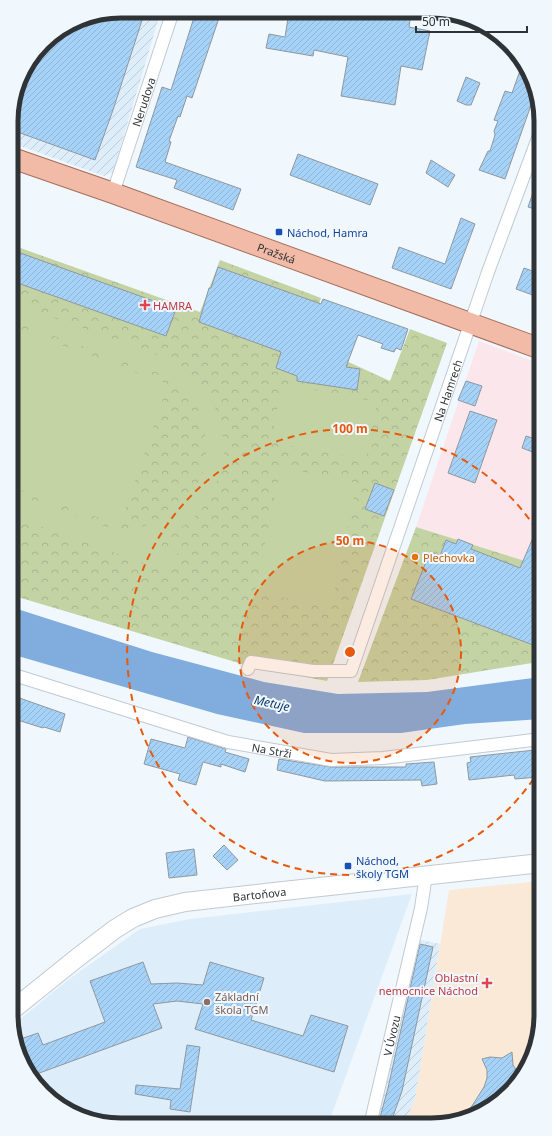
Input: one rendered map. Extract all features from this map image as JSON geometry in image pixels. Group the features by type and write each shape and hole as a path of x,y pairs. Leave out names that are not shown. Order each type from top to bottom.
{"main road":[{"name":"Pražská","path":"18,160 534,346"}],"street":[{"name":"Nerudova","path":"113,193 171,18"},
{"name":"Na Hamrech","path":"248,669 251,662 313,671 351,671 470,323 534,148"},
{"name":"Na Strži","path":"18,676 228,742 331,760 383,758 534,740"},
{"name":"Bartoňova","path":"18,1005 115,929 133,918 155,908 198,900 534,864"},
{"name":"V Úvozu","path":"372,1118 419,916 426,875"}],"shaded area":[{"path":"159,18 113,172 104,176 18,145 19,108 26,82 35,64 108,19"},
{"path":"479,341 534,361 534,564 416,527"},
{"name":"Oblastní nemocnice Náchod","path":"534,882 534,1022 532,1035 529,1048 513,1078 504,1088 488,1101 464,1113 451,1116 438,1118 407,1118 415,1100 449,890"},
{"name":"Základní škola TGM","path":"412,894 331,1118 108,1117 82,1110 70,1104 58,1097 39,1078 23,1048 18,1021 69,979 140,929 190,919"},
{"path":"417,939 440,944 415,1100 407,1118 372,1118"}],"green space":[{"path":"18,247 200,312 220,260 321,298 307,343 390,381 410,329 447,343 327,681 252,667 18,597"},
{"path":"18,305 166,358 178,365 200,384 212,400 224,441 224,454 214,488 199,513 183,526 160,540 158,544 178,552 171,573 18,518 18,495 107,527 127,528 146,526 163,519 179,508 191,495 200,479 205,460 206,440 202,419 197,407 180,387 159,373 18,323"},
{"path":"18,329 168,384 120,525 18,489"},
{"path":"282,384 377,402 366,460 271,442"},
{"path":"281,467 357,483 331,608 255,591"},
{"path":"416,527 534,564 534,664 427,680 358,682"}],"water":[{"name":"Metuje","path":"18,609 152,652 264,682 338,694 427,692 534,678 534,719 465,724 401,733 304,733 217,714 18,656"}],"building":[{"path":"143,18 113,110 95,160 18,132 18,114 26,82 39,58 58,39 70,32 88,23 108,19"},
{"path":"194,18 219,18 192,98 187,96 180,117 178,116 169,141 171,142 165,162 241,189 233,210 174,188 177,180 136,167 162,87 171,90"},
{"path":"288,18 410,18 409,27 430,31 422,70 401,66 395,105 341,96 348,57 314,50 313,56 266,48 269,34 285,37"},
{"path":"520,70 529,88 532,102 505,179 479,170 488,151 490,151 495,135 494,131 498,121 494,120 505,91 512,93"},
{"path":"466,77 480,83 471,105 466,105 457,101"},
{"path":"298,154 378,184 370,205 290,175"},
{"path":"431,160 455,175 448,187 426,173"},
{"path":"534,190 534,209 528,207"},
{"path":"461,218 475,224 451,289 392,268 399,247 445,264"},
{"path":"18,252 176,309 166,336 18,283"},
{"path":"218,267 321,304 323,299 408,329 401,350 396,348 394,352 381,348 383,344 358,335 346,367 360,369 357,390 297,381 297,376 276,368 281,352 199,322 209,288 211,288"},
{"path":"524,268 534,272 534,295 516,289"},
{"path":"466,381 482,386 475,406 458,400"},
{"path":"470,411 497,420 475,483 448,473"},
{"path":"526,436 534,439 534,452 522,448"},
{"path":"375,483 394,490 384,516 365,509"},
{"path":"534,535 534,645 411,599 430,552 440,556 446,540 456,544 458,539 473,545 471,549 520,568"},
{"path":"18,697 65,714 60,732 44,727 43,728 18,720"},
{"path":"188,737 226,749 225,752 249,759 245,772 221,764 221,767 203,762 196,785 178,780 180,774 144,764 151,739 185,748"},
{"path":"534,750 534,777 515,779 514,775 469,780 467,763 471,762 470,757"},
{"path":"279,759 331,767 406,767 406,764 434,762 437,784 422,786 421,780 325,781 277,770"},
{"path":"224,845 238,860 227,870 213,856"},
{"path":"194,849 197,875 169,878 166,853"},
{"path":"420,944 433,947 402,1091 392,1118 380,1118"},
{"path":"143,962 151,984 177,983 203,985 210,962 264,978 251,1020 303,1036 311,1015 348,1026 334,1072 195,1029 203,1004 177,1001 153,1004 162,1028 36,1074 23,1048 21,1039 38,1033 43,1045 105,1022 90,981"},
{"path":"187,1045 200,1047 190,1112 170,1109 171,1100 135,1094 136,1085 180,1089"},
{"path":"512,1052 513,1065 517,1071 513,1078 494,1097 469,1110 484,1087 487,1078 487,1070 482,1059 490,1057 502,1058"}],"place":[{"name":"Náchod, Hamra","path":"279,232"},
{"name":"HAMRA","path":"145,305"},
{"name":"Plechovka","path":"415,557"},
{"name":"Náchod, školy TGM","path":"348,866"},
{"name":"Oblastní nemocnice Náchod","path":"487,983"},
{"name":"Základní škola TGM","path":"207,1002"}]}
